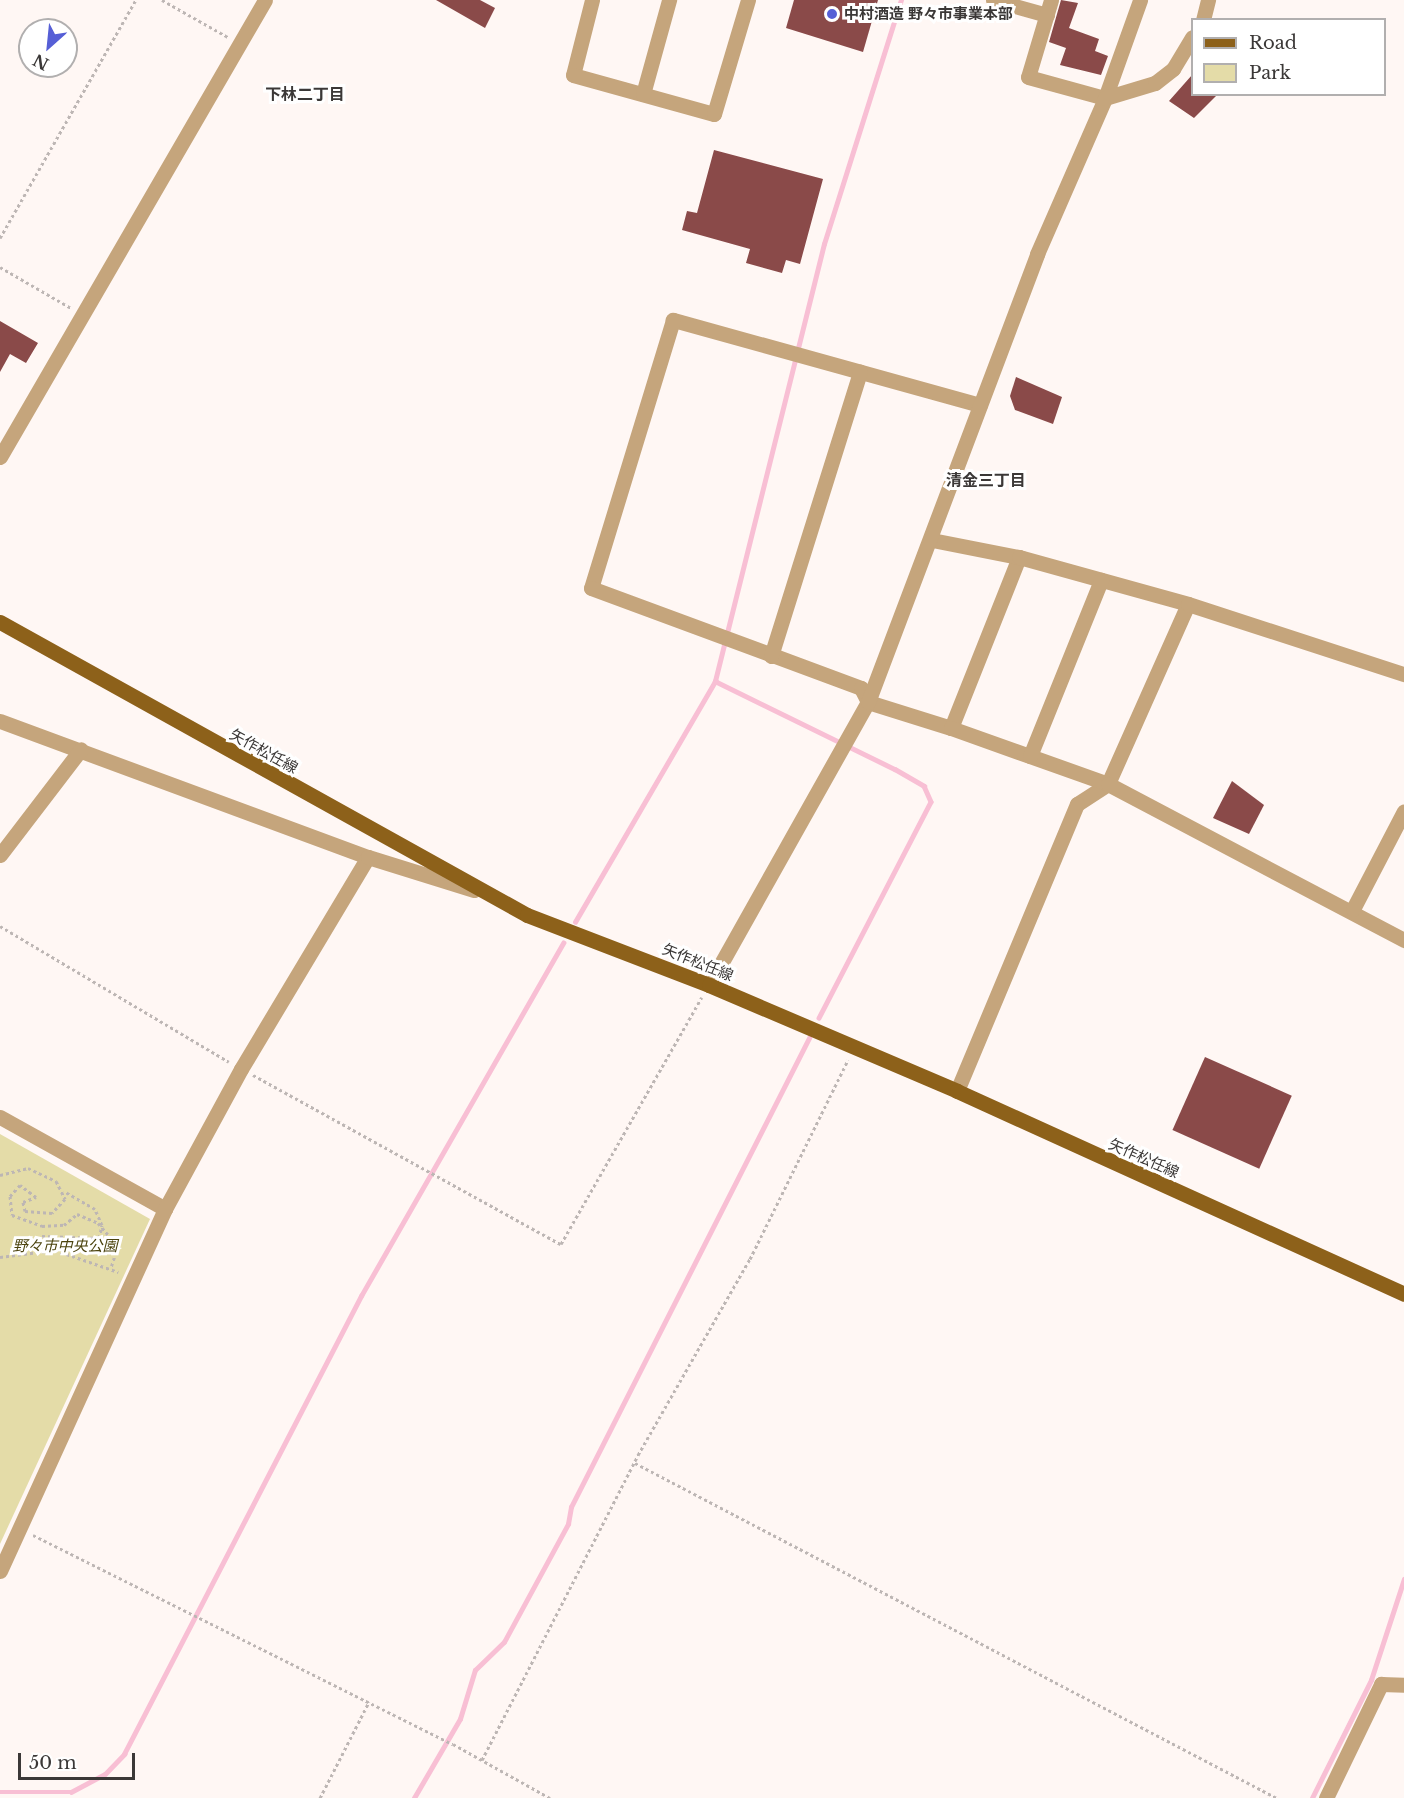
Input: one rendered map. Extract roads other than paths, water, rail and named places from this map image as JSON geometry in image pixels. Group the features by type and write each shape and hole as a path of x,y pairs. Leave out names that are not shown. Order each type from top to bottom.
{"main road":[{"name":"矢作松任線","path":"0,622 478,891 709,985 957,1091 1403,1289"}],"street":[{"path":"0,457 265,0"},
{"path":"592,0 573,75 714,114 748,0"},
{"path":"643,94 669,0"},
{"path":"993,0 1049,7 1028,76 1104,98 1155,83 1173,69 1191,39"},
{"path":"709,985 861,718 932,540 980,405 1104,98 1140,0"},
{"path":"1204,18 1208,0"},
{"path":"980,405 673,320 591,588 861,688 868,702 951,728 1108,784 1353,909 1404,940"},
{"path":"771,656 860,372"},
{"path":"932,540 1019,557 1188,604 1404,674"},
{"path":"951,728 1019,557"},
{"path":"1030,756 1101,580"},
{"path":"957,1091 1077,804 1108,784 1188,604"},
{"path":"0,721 81,749 368,857 478,891"},
{"path":"0,855 81,749"},
{"path":"1353,909 1404,811"},
{"path":"0,1571 165,1209 241,1069 368,857"},
{"path":"0,1117 165,1209"},
{"path":"1326,1798 1381,1684 1404,1685"}],"waterway":[{"path":"575,922 715,681 824,244 901,0"},
{"path":"715,681 895,769 924,786 931,802 819,1018"},
{"path":"0,1792 71,1792 105,1774 124,1754 361,1296 563,943"},
{"path":"414,1798 460,1719 475,1670 504,1642 568,1524 571,1507 809,1038"},
{"path":"1312,1798 1371,1680 1404,1579"}],"place":[{"name":"中村酒造 野々市事業本部","path":"832,14"}],"district":[{"name":"下林二丁目","path":"305,94"},
{"name":"清金三丁目","path":"986,480"}],"park label":[{"name":"野々市中央公園","path":"65,1246"}]}
